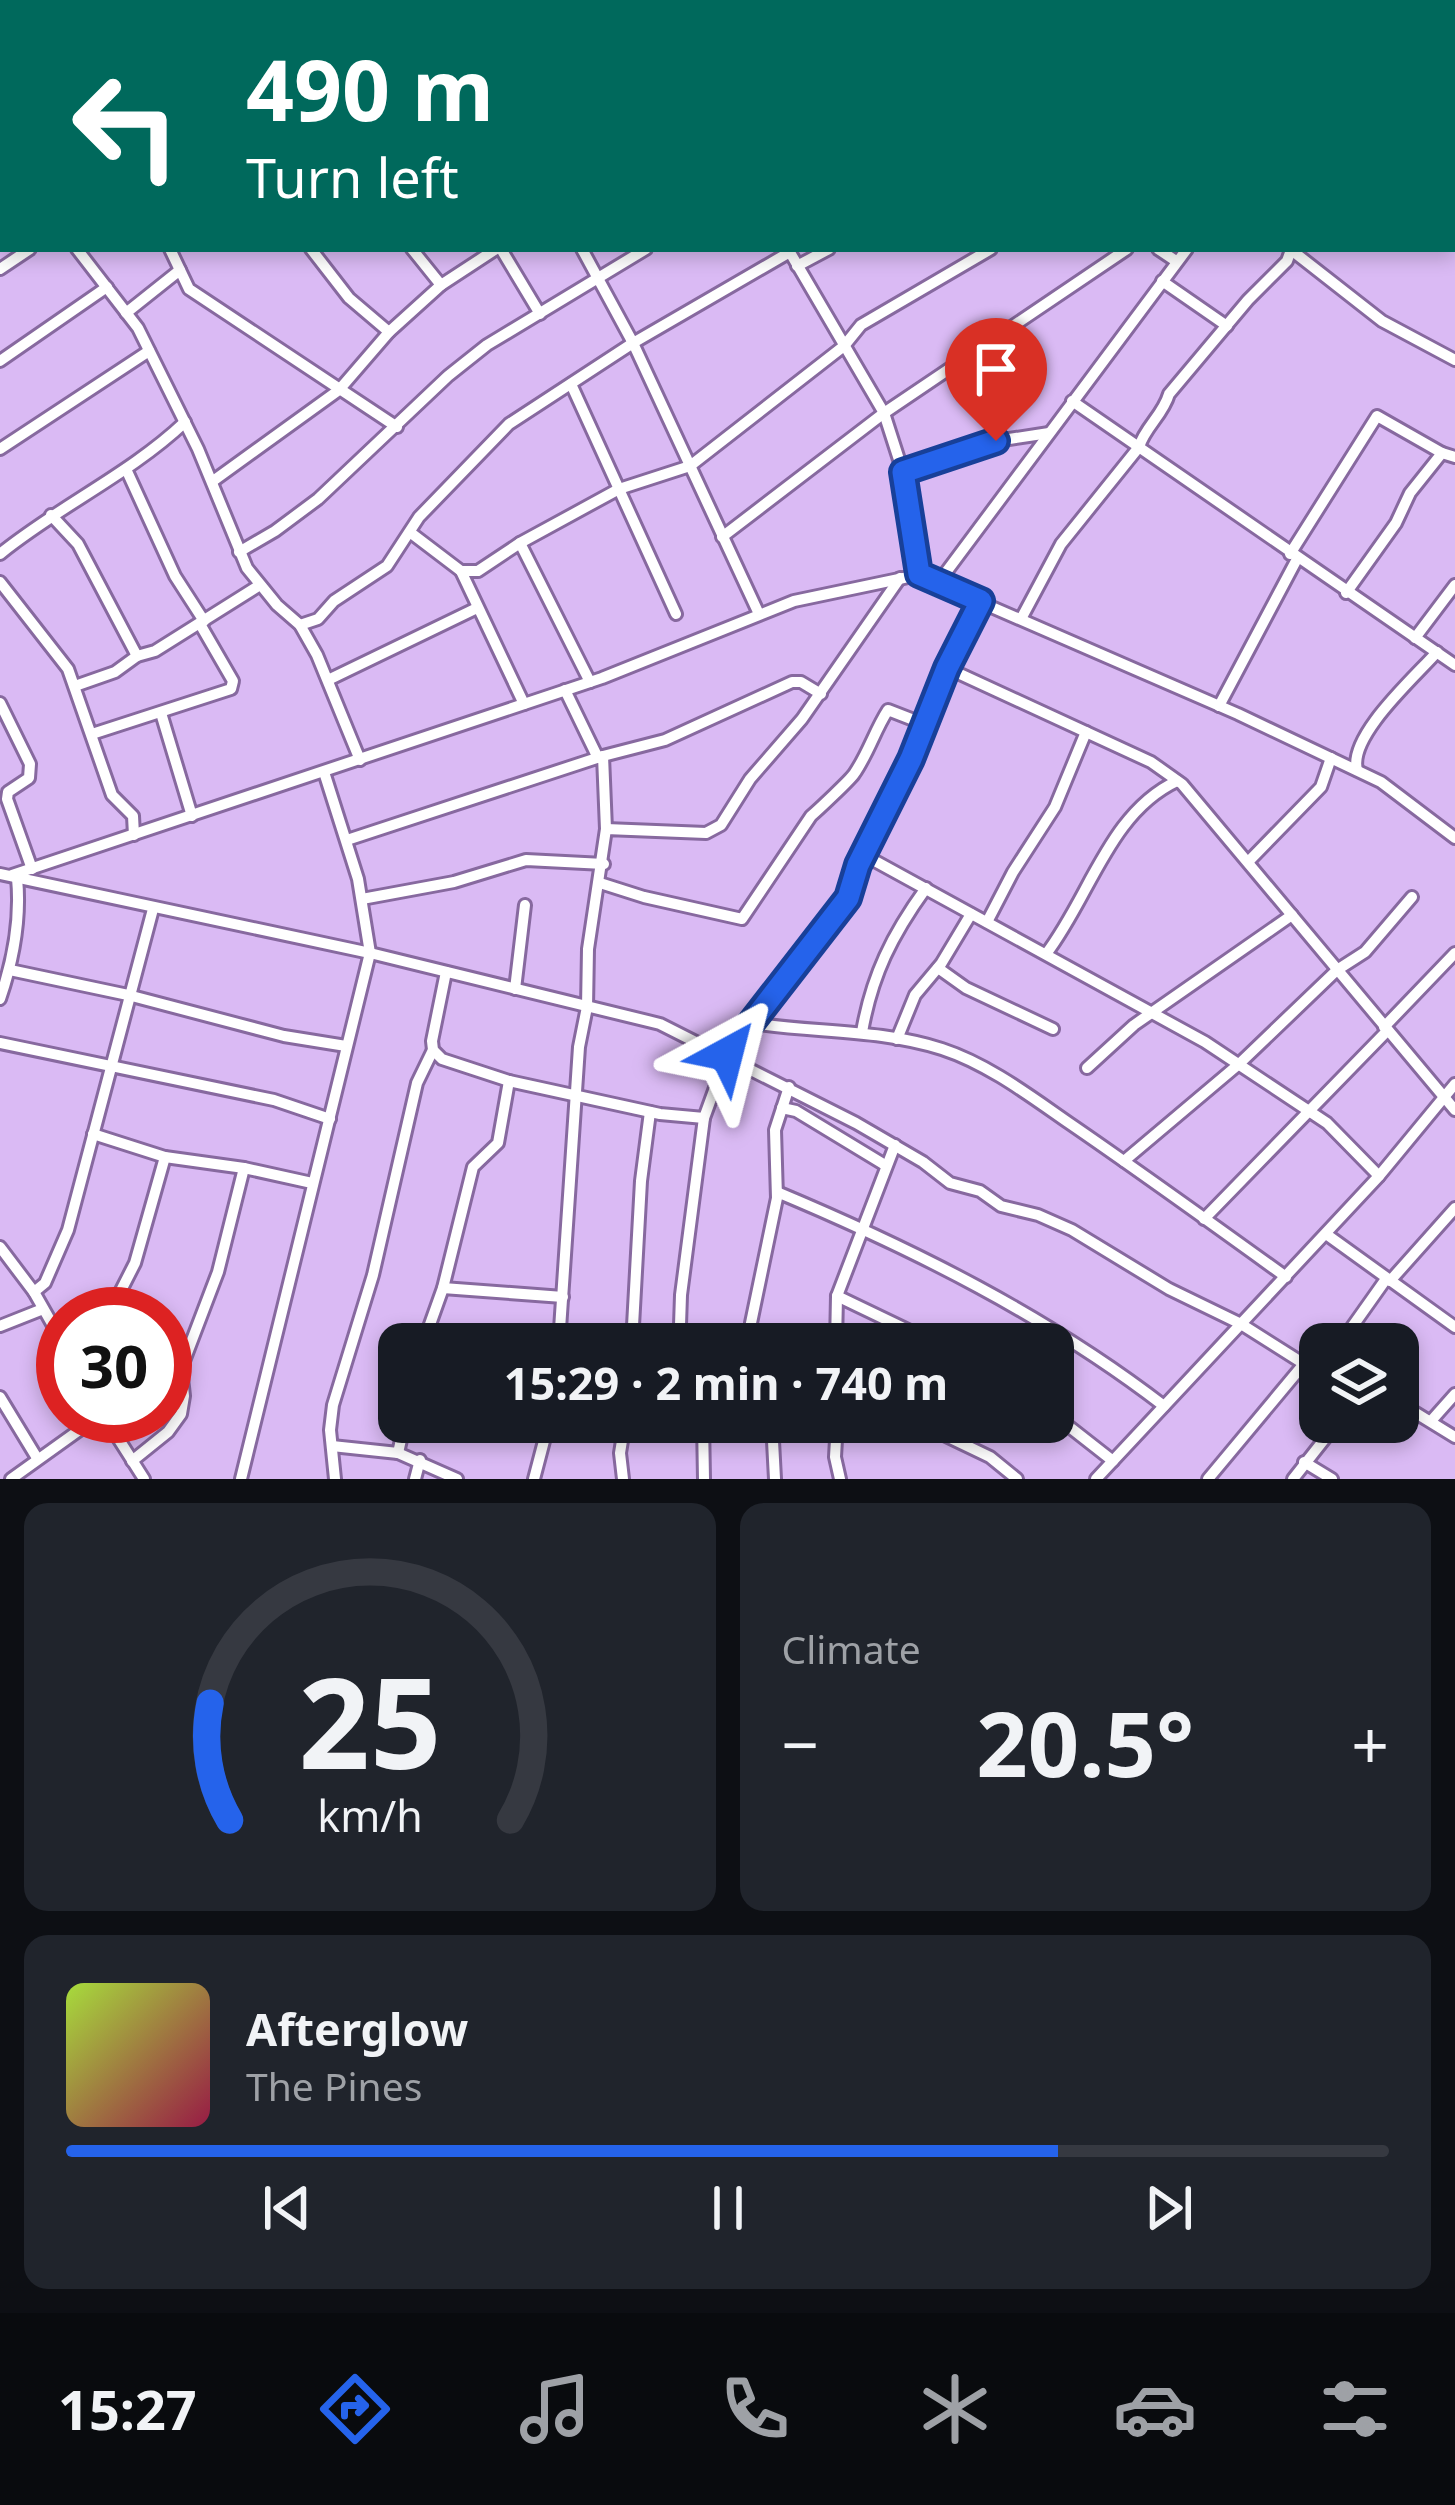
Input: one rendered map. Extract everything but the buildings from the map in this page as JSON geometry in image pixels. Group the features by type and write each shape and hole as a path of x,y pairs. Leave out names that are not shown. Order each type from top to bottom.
{"street":[{"path":"0,269 26,252"},
{"path":"79,252 149,351 212,482 239,552 260,584 300,625 360,760"},
{"path":"171,252 189,289 397,427"},
{"path":"313,252 349,298 389,332"},
{"path":"414,252 441,285"},
{"path":"212,482 339,390 389,332 441,285 494,252"},
{"path":"501,252 539,314"},
{"path":"584,252 633,343 759,614"},
{"path":"239,552 318,499 487,345 641,252"},
{"path":"300,625 317,619 386,566 419,517 509,424 786,252"},
{"path":"790,252 884,413 903,472 919,574"},
{"path":"797,266 823,252"},
{"path":"461,571 478,572 520,543 620,489 690,466 844,346 861,325 986,252"},
{"path":"722,537 884,413 1123,252"},
{"path":"1162,252 1176,261"},
{"path":"938,583 1184,252"},
{"path":"1021,620 1073,526 1138,448 1166,407 1169,394 1287,261 1289,252"},
{"path":"1294,252 1382,321 1455,360"},
{"path":"126,313 180,270"},
{"path":"1162,281 1227,326"},
{"path":"0,361 107,287"},
{"path":"0,449 149,351"},
{"path":"571,384 676,614"},
{"path":"1072,400 1455,665"},
{"path":"1219,706 1294,556 1378,416 1455,457"},
{"path":"0,554 51,515 126,469 184,422"},
{"path":"903,472 996,441 1048,433"},
{"path":"1346,593 1396,524 1410,493 1442,453"},
{"path":"92,734 233,686 126,469"},
{"path":"51,515 78,544 137,656"},
{"path":"411,533 461,571 524,704"},
{"path":"520,543 590,682"},
{"path":"8,876 590,682 759,614 849,586 919,574 1357,770 1381,782 1455,838"},
{"path":"606,829 715,830 750,779 821,694 900,578"},
{"path":"0,582 40,629 75,686 112,795 134,816 134,835"},
{"path":"75,686 155,651 260,584"},
{"path":"1415,638 1455,585"},
{"path":"683,1323 681,1294 704,1118 727,1054 844,904 981,601"},
{"path":"328,680 477,608"},
{"path":"1357,770 1355,754 1394,694 1437,652"},
{"path":"947,668 1150,762 1177,781 1455,1110"},
{"path":"347,840 665,740 792,682 821,694"},
{"path":"561,1323 588,949 606,829 600,757 565,690"},
{"path":"0,703 31,772 8,792 7,799 32,869"},
{"path":"600,883 644,898 742,919 811,816 833,790 853,777 888,710 923,724"},
{"path":"161,713 192,816"},
{"path":"987,922 1055,807 1086,732"},
{"path":"0,739 14,733"},
{"path":"1248,862 1321,788 1331,758"},
{"path":"241,1479 370,953 362,899 324,772"},
{"path":"1046,954 1066,928 1128,817 1177,781"},
{"path":"864,855 1239,1064 1327,1123 1379,1176"},
{"path":"362,899 454,882 526,860 604,865"},
{"path":"8,876 370,953 660,1024 727,1054 895,1144 950,1183 1072,1231 1169,1289 1241,1324 1299,1362"},
{"path":"0,999 20,905 8,876"},
{"path":"862,1032 880,960 926,887"},
{"path":"1124,1161 1239,1064 1337,970 1365,952 1412,897"},
{"path":"515,989 525,905"},
{"path":"34,1292 45,1283 68,1230 154,909"},
{"path":"897,1040 914,995 938,968 971,914"},
{"path":"1087,1068 1153,1012 1292,915"},
{"path":"1204,1219 1455,953"},
{"path":"938,968 966,988 1053,1029"},
{"path":"335,1479 333,1405 373,1275 417,1083 433,1050 436,1009 446,972"},
{"path":"5,975 128,995 263,1031 346,1046"},
{"path":"752,1023 862,1032 965,1059 1124,1161 1286,1277"},
{"path":"0,1042 274,1100 330,1119"},
{"path":"433,1050 455,1066 509,1081 650,1112 704,1118"},
{"path":"430,1323 472,1167 498,1143 509,1081"},
{"path":"1096,1479 1379,1176 1455,1084"},
{"path":"751,1323 777,1192 775,1130 789,1087"},
{"path":"782,1108 796,1111 885,1165"},
{"path":"633,1323 650,1112"},
{"path":"93,1134 166,1157 312,1183"},
{"path":"836,1323 837,1296 895,1144"},
{"path":"123,1287 135,1263 166,1157"},
{"path":"132,1461 168,1432 181,1414 181,1370 218,1272 244,1168"},
{"path":"777,1192 863,1228 1055,1328 1164,1406"},
{"path":"1356,1323 1388,1280 1455,1208"},
{"path":"1326,1234 1453,1322"},
{"path":"0,1247 36,1296"},
{"path":"442,1288 563,1297"},
{"path":"837,1296 893,1323"},
{"path":"0,1326 36,1312"},
{"path":"1208,1479 1299,1372"},
{"path":"1431,1421 1455,1394"},
{"path":"0,1396 37,1458"},
{"path":"1419,1414 1455,1437"},
{"path":"1074,1430 1113,1461"},
{"path":"11,1479 60,1443"},
{"path":"120,1443 144,1479"},
{"path":"398,1453 400,1443"},
{"path":"534,1479 543,1443"},
{"path":"622,1443 623,1479"},
{"path":"704,1443 704,1479"},
{"path":"773,1443 776,1479"},
{"path":"836,1443 840,1479"},
{"path":"961,1443 990,1457 1017,1479"},
{"path":"1293,1479 1320,1443"},
{"path":"332,1446 398,1453 457,1479"},
{"path":"415,1479 419,1460"},
{"path":"1304,1462 1333,1479"}],"route":[{"path":"727,1054 848,898 858,865 981,601 919,574 903,472 996,441"}]}
